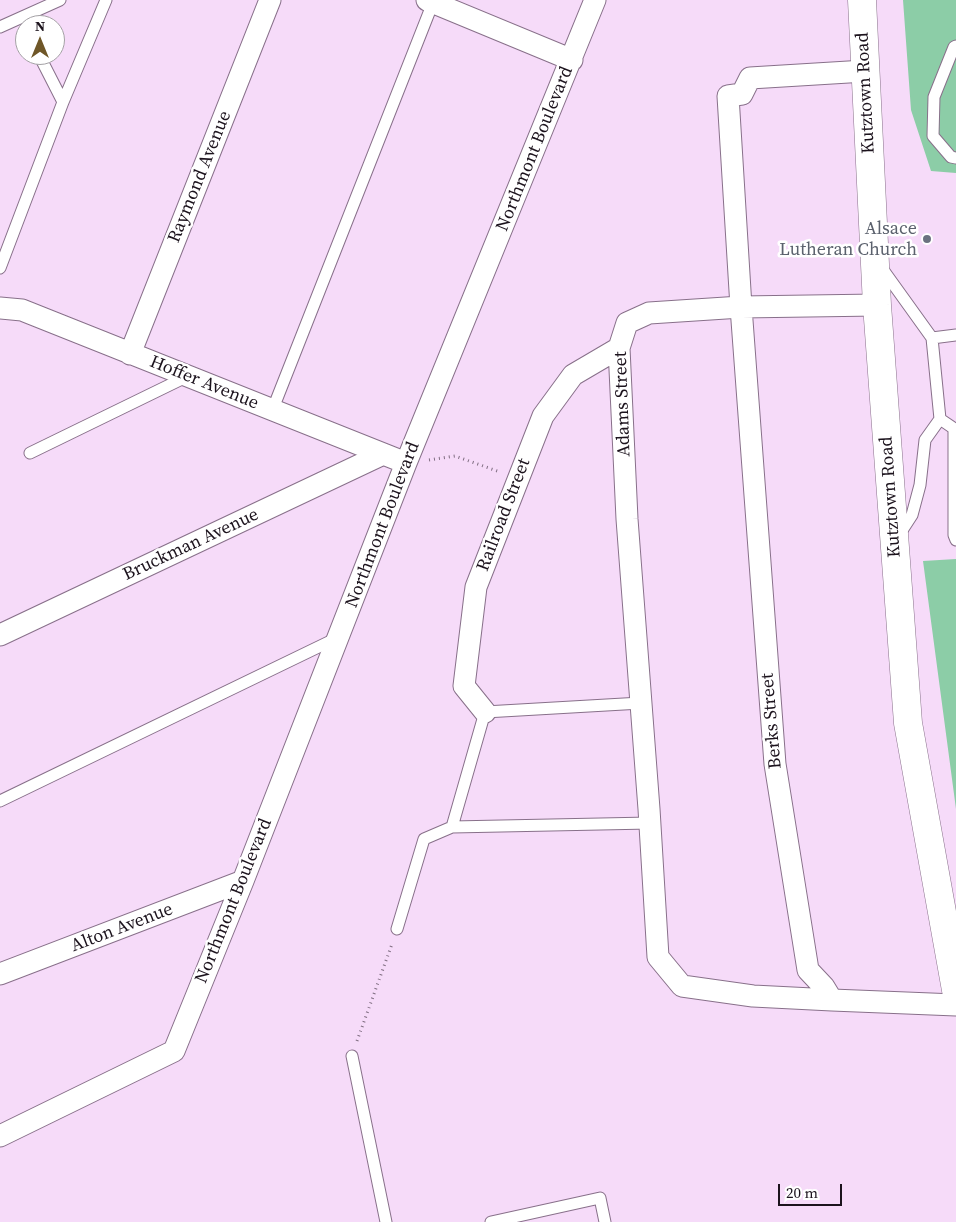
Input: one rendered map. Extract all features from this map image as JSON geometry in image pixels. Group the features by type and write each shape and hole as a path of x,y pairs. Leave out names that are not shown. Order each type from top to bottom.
{"main road":[{"name":"Kutztown Road","path":"862,0 874,258 908,723 956,990"}],"street":[{"name":"Raymond Avenue","path":"130,354 270,0"},
{"name":"Northmont Boulevard","path":"0,1136 174,1051 243,881 406,463 595,0"},
{"path":"431,1 572,60"},
{"path":"740,307 728,96 742,94 750,78 864,71"},
{"name":"Adams Street","path":"832,1000 753,996 682,986 658,957 627,519 619,348 627,323 649,313 740,307 877,305"},
{"name":"Berks Street","path":"740,307 775,764 808,970 824,987 832,1000"},
{"name":"Hoffer Avenue","path":"0,308 22,310 186,377 406,463"},
{"name":"Railroad Street","path":"486,712 464,686 476,587 543,416 574,375 619,348"},
{"name":"Bruckman Avenue","path":"0,635 382,455"},
{"name":"Alton Avenue","path":"0,974 243,881"},
{"path":"832,1000 956,1005"}],"lane":[{"path":"35,15 60,0"},
{"path":"0,268 62,102 106,0"},
{"path":"272,411 431,1"},
{"path":"0,28 15,24"},
{"path":"955,45 934,97 933,136 951,157 956,158"},
{"path":"44,65 62,102"},
{"path":"874,258 932,338 940,419 925,440 920,485 912,515 895,543"},
{"path":"932,338 956,335"},
{"path":"30,453 186,377"},
{"path":"940,419 955,430 954,535 956,540"},
{"path":"0,801 338,637"},
{"path":"452,827 486,712 641,704"},
{"path":"398,929 424,839 452,827 649,816"},
{"path":"352,1056 386,1222"},
{"path":"492,1222 600,1198 605,1222"}],"path":[{"path":"406,463 455,456 518,479"},
{"path":"352,1056 398,929"}],"green space":[{"path":"903,0 956,0 956,173 931,171 911,110"},
{"path":"956,559 956,809 923,561"}],"place":[{"name":"Alsace Lutheran Church","path":"927,239"}]}
